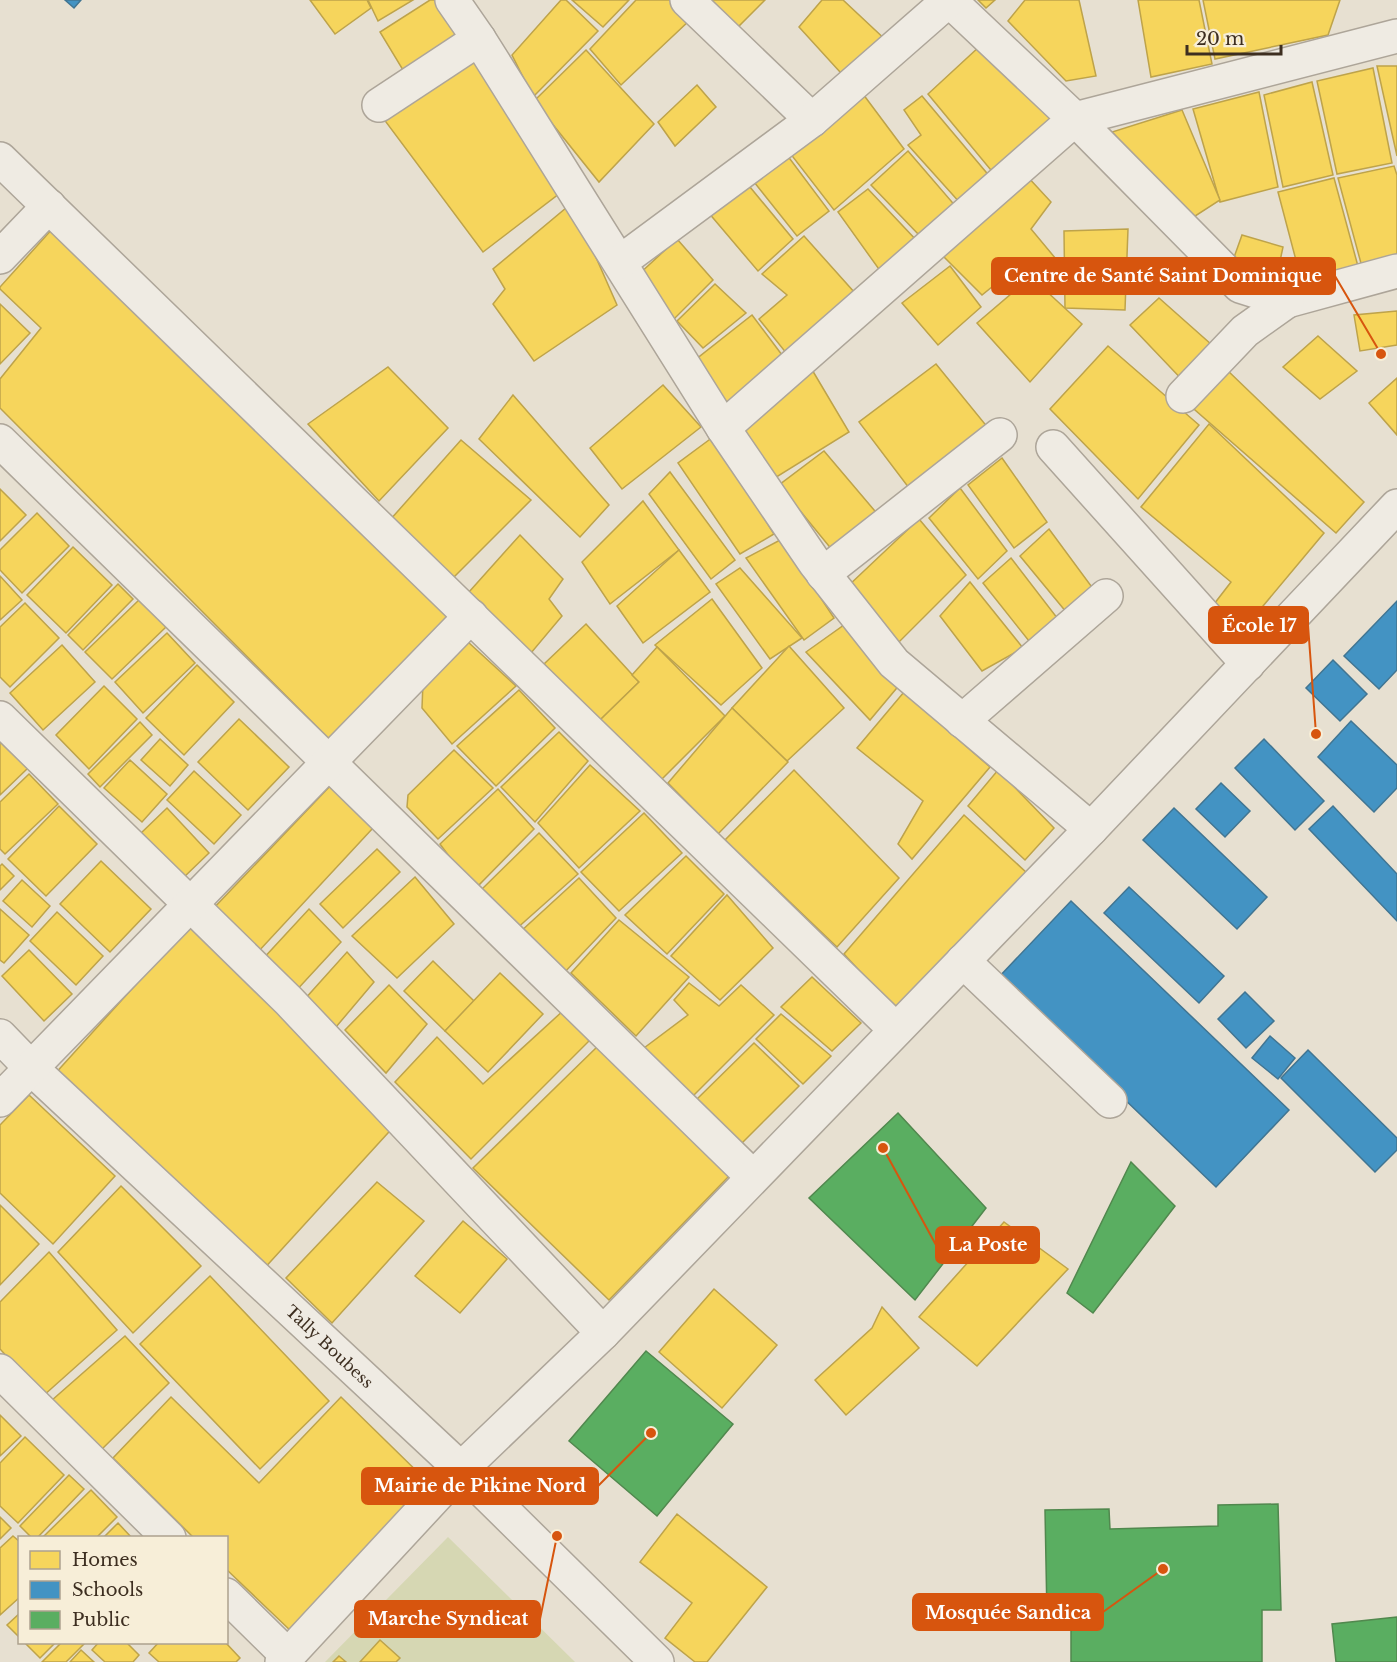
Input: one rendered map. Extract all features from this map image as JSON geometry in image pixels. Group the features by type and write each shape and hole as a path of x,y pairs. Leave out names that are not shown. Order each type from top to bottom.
{"street":[{"path":"452,0 620,262 723,429 823,574 894,663 1091,829"},
{"path":"687,0 812,120"},
{"path":"620,262 812,120 949,0 1075,119 1240,286 1287,301"},
{"path":"723,429 1075,119 1397,36"},
{"path":"380,105 479,39"},
{"path":"0,159 896,1030"},
{"path":"0,256 49,207"},
{"path":"1184,396 1245,331 1287,301 1397,271"},
{"path":"823,574 1000,435"},
{"path":"0,441 753,1177"},
{"path":"1053,447 1248,664"},
{"path":"228,1596 285,1659 461,1469 603,1333 1091,829 1397,506"},
{"path":"962,721 1106,596"},
{"path":"0,1100 471,616"},
{"path":"0,718 289,1001 603,1333"},
{"path":"963,961 1110,1101"},
{"name":"Tally Boubess","path":"0,1036 31,1068 461,1469 657,1662"},
{"path":"0,1371 167,1536"}],"green space":[{"path":"448,1537 575,1662 325,1662"}],"building: Homes":[{"path":"310,0 367,0 371,8 335,34"},
{"path":"368,0 413,0 378,21"},
{"path":"430,0 438,0 462,37 406,75 380,32"},
{"path":"561,0 566,0 598,31 533,97 512,55"},
{"path":"572,0 629,0 603,27"},
{"path":"636,0 672,0 691,19 621,85 590,49"},
{"path":"708,0 765,0 733,32"},
{"path":"822,0 843,0 890,44 850,83 799,27"},
{"path":"978,0 995,0 986,8"},
{"path":"1025,0 1079,0 1096,76 1066,81 1008,21"},
{"path":"1138,0 1199,0 1212,64 1151,77"},
{"path":"1203,0 1340,0 1328,35 1215,59"},
{"path":"980,46 1058,121 995,175 928,94"},
{"path":"586,50 654,124 599,182 534,101"},
{"path":"472,57 564,190 483,252 383,118"},
{"path":"1377,66 1397,66 1397,156"},
{"path":"1373,68 1392,163 1337,174 1317,81"},
{"path":"1312,82 1333,175 1283,187 1264,95"},
{"path":"697,85 716,107 675,146 658,122"},
{"path":"860,90 904,149 834,210 786,148"},
{"path":"1259,92 1278,187 1220,202 1193,109"},
{"path":"922,96 991,178 961,204 908,145 921,135 904,110"},
{"path":"1182,110 1220,200 1189,220 1112,132"},
{"path":"784,151 829,211 797,236 750,177"},
{"path":"908,151 958,209 920,236 871,185"},
{"path":"1394,166 1397,175 1397,259 1362,267 1338,178"},
{"path":"1026,175 1051,202 1031,229 1056,259 1041,274 1025,260 982,295 940,253"},
{"path":"1334,178 1359,270 1302,283 1278,192"},
{"path":"745,181 793,239 758,271 708,212"},
{"path":"868,189 918,242 881,272 838,212"},
{"path":"572,203 617,305 534,361 493,304 505,289 493,269"},
{"path":"54,227 449,615 331,741 0,408 0,379 41,328 0,287"},
{"path":"1128,229 1125,310 1065,308 1064,231"},
{"path":"1242,235 1283,247 1276,280 1232,263"},
{"path":"804,236 855,293 787,354 759,319 787,295 762,274"},
{"path":"677,239 713,280 673,320 637,276"},
{"path":"950,266 981,307 938,345 902,303"},
{"path":"1031,277 1082,324 1030,382 977,323"},
{"path":"715,284 746,313 703,348 677,321"},
{"path":"1159,298 1221,353 1189,387 1130,325"},
{"path":"0,304 30,333 0,364"},
{"path":"1397,311 1397,345 1360,351 1354,315"},
{"path":"752,315 782,355 724,408 690,364"},
{"path":"1318,336 1357,371 1320,399 1283,367"},
{"path":"1108,346 1199,425 1138,499 1050,409"},
{"path":"936,364 989,429 909,488 859,422"},
{"path":"388,367 448,428 379,501 308,424"},
{"path":"811,368 849,432 770,481 741,426"},
{"path":"1226,369 1364,502 1336,533 1187,403"},
{"path":"1397,378 1397,435 1369,403"},
{"path":"663,385 701,427 622,489 590,448"},
{"path":"513,395 609,505 580,537 479,439"},
{"path":"1209,424 1324,533 1238,636 1211,608 1231,582 1141,507"},
{"path":"713,437 774,534 740,554 678,463"},
{"path":"461,440 531,500 453,578 390,520"},
{"path":"824,451 880,517 833,551 779,485"},
{"path":"1002,458 1047,522 1014,548 968,485"},
{"path":"670,472 735,560 711,579 649,494"},
{"path":"960,488 1007,551 978,579 929,518"},
{"path":"0,489 26,515 0,541"},
{"path":"643,501 679,550 610,604 582,562"},
{"path":"37,513 69,546 22,593 0,570 0,550"},
{"path":"919,519 966,575 895,646 847,587"},
{"path":"1049,529 1097,594 1067,613 1020,556"},
{"path":"520,535 563,579 549,599 562,616 531,653 469,592"},
{"path":"782,539 834,618 804,640 746,558"},
{"path":"73,547 112,585 66,633 27,595"},
{"path":"679,550 710,592 643,643 617,606"},
{"path":"1011,558 1058,619 1029,641 983,583"},
{"path":"740,568 802,638 770,659 716,584"},
{"path":"0,576 22,600 0,620"},
{"path":"970,582 1023,648 982,671 940,616"},
{"path":"118,584 133,599 83,650 68,635"},
{"path":"140,599 166,627 112,679 85,652"},
{"path":"712,599 762,668 721,705 655,645"},
{"path":"25,603 59,638 10,687 0,677 0,627"},
{"path":"586,624 639,682 599,721 544,664"},
{"path":"844,625 901,683 870,720 806,652"},
{"path":"167,633 195,663 143,713 115,682"},
{"path":"468,642 516,686 452,744 422,708 423,682"},
{"path":"62,645 95,682 43,730 10,693"},
{"path":"789,646 844,708 787,761 732,708"},
{"path":"657,647 725,716 658,783 599,721 639,682 632,675"},
{"path":"197,665 234,702 184,755 146,718"},
{"path":"104,686 137,719 89,769 56,735"},
{"path":"519,690 555,728 496,786 457,746"},
{"path":"904,692 990,767 912,859 898,844 923,801 857,748"},
{"path":"732,708 788,762 718,834 668,783"},
{"path":"239,719 289,767 248,810 198,762"},
{"path":"140,722 152,735 100,787 88,774"},
{"path":"559,732 588,761 535,822 501,787"},
{"path":"160,739 188,765 170,786 141,760"},
{"path":"2,741 28,768 0,795 0,743"},
{"path":"454,750 493,788 438,839 407,807 408,795"},
{"path":"130,760 167,794 142,822 104,788"},
{"path":"590,765 640,811 579,868 538,823"},
{"path":"794,770 899,878 837,947 725,840"},
{"path":"998,770 1054,828 1025,860 968,806"},
{"path":"194,771 241,815 214,844 167,800"},
{"path":"29,774 58,804 5,854 0,849 0,802"},
{"path":"333,783 373,828 257,953 211,911"},
{"path":"498,789 534,829 474,890 440,844"},
{"path":"59,806 97,844 46,896 8,859"},
{"path":"167,808 209,853 182,879 139,835"},
{"path":"644,813 682,853 619,911 581,872"},
{"path":"964,815 1027,873 900,1015 844,954"},
{"path":"539,833 578,874 515,930 479,892"},
{"path":"377,849 400,872 343,928 320,904"},
{"path":"686,856 724,894 667,954 625,915"},
{"path":"101,861 151,909 110,952 60,904"},
{"path":"2,864 14,876 0,890 0,866"},
{"path":"415,877 454,924 397,978 352,936"},
{"path":"579,878 616,918 563,974 519,933"},
{"path":"22,880 50,906 32,927 3,901"},
{"path":"727,895 773,948 720,1000 671,956"},
{"path":"0,909 29,935 4,963 0,960"},
{"path":"309,909 341,942 294,993 261,961"},
{"path":"57,912 103,956 76,985 30,941"},
{"path":"197,917 398,1122 261,1272 53,1076"},
{"path":"619,920 689,977 636,1036 571,973"},
{"path":"29,950 72,994 44,1021 2,976"},
{"path":"347,952 374,982 336,1027 304,1000"},
{"path":"433,961 474,1001 445,1031 404,991"},
{"path":"500,973 543,1014 488,1072 445,1031"},
{"path":"812,977 861,1023 832,1051 781,1007"},
{"path":"689,983 719,1006 741,985 774,1015 690,1099 640,1051 688,1015 674,1000"},
{"path":"389,985 427,1024 386,1073 345,1030"},
{"path":"565,1009 589,1041 471,1159 395,1082 437,1037 483,1084"},
{"path":"781,1014 831,1056 803,1084 756,1039"},
{"path":"754,1043 799,1086 740,1145 694,1102"},
{"path":"599,1045 730,1175 609,1300 473,1168"},
{"path":"29,1095 115,1176 53,1244 0,1193 0,1125"},
{"path":"377,1182 424,1221 332,1323 286,1278"},
{"path":"121,1186 201,1266 133,1333 58,1252"},
{"path":"0,1205 39,1244 0,1285"},
{"path":"463,1221 507,1259 460,1313 415,1276"},
{"path":"1004,1222 1068,1269 977,1366 919,1317"},
{"path":"49,1252 117,1330 43,1396 0,1349 0,1302"},
{"path":"210,1276 329,1401 260,1469 140,1344"},
{"path":"714,1289 777,1345 722,1408 659,1352"},
{"path":"882,1307 919,1348 846,1415 815,1380 872,1328"},
{"path":"125,1336 169,1383 100,1451 51,1401"},
{"path":"171,1397 259,1483 341,1397 433,1487 293,1633 228,1571 228,1536 192,1536 113,1458"},
{"path":"0,1415 21,1436 0,1456"},
{"path":"25,1437 64,1475 18,1523 0,1506 0,1463"},
{"path":"69,1475 84,1489 39,1536 30,1536 20,1526"},
{"path":"91,1490 117,1517 98,1536 44,1536"},
{"path":"677,1514 767,1587 707,1662 695,1662 665,1638 692,1603 640,1562"},
{"path":"0,1517 11,1528 0,1539"},
{"path":"118,1523 130,1536 105,1536"},
{"path":"13,1536 18,1540 18,1599 0,1615 0,1548"},
{"path":"18,1615 18,1636 7,1625"},
{"path":"380,1640 400,1658 396,1662 360,1662"},
{"path":"26,1644 54,1644 40,1658"},
{"path":"60,1644 84,1644 66,1662 42,1662"},
{"path":"97,1644 128,1644 139,1655 133,1662 105,1662 92,1650"},
{"path":"157,1644 227,1644 240,1658 236,1662 159,1662 149,1653"},
{"path":"81,1650 94,1662 70,1662"},
{"path":"339,1656 346,1662 333,1662"}],"building: Schools":[{"path":"65,0 81,0 74,8"},
{"path":"1397,601 1397,670 1379,689 1344,656"},
{"path":"1333,660 1367,694 1340,721 1306,688"},
{"path":"1351,721 1397,765 1397,788 1374,812 1318,757"},
{"path":"1264,739 1324,801 1295,830 1235,768"},
{"path":"1221,783 1250,811 1225,837 1196,809"},
{"path":"1333,806 1397,874 1397,921 1309,829"},
{"path":"1174,808 1267,897 1237,929 1143,840"},
{"path":"1129,887 1224,976 1199,1003 1104,913"},
{"path":"1071,901 1289,1110 1216,1187 998,978"},
{"path":"1245,992 1274,1021 1246,1048 1218,1019"},
{"path":"1270,1036 1295,1058 1278,1079 1252,1058"},
{"path":"1308,1050 1397,1138 1397,1150 1375,1172 1281,1078"}],"building: Public":[{"path":"898,1113 986,1208 915,1300 809,1198"},
{"path":"1131,1162 1175,1206 1093,1313 1067,1293"},
{"path":"646,1351 733,1424 657,1516 569,1441"},
{"path":"1278,1504 1281,1610 1262,1610 1262,1662 1071,1662 1071,1615 1047,1616 1045,1510 1109,1509 1110,1529 1218,1526 1218,1505"},
{"path":"1397,1617 1397,1662 1336,1662 1332,1624"}],"place":[{"name":"Centre de Santé Saint Dominique","path":"1381,354"},
{"name":"École 17","path":"1316,734"},
{"name":"La Poste","path":"883,1148"},
{"name":"Mairie de Pikine Nord","path":"651,1433"},
{"name":"Marche Syndicat","path":"557,1536"},
{"name":"Mosquée Sandica","path":"1163,1569"}]}
